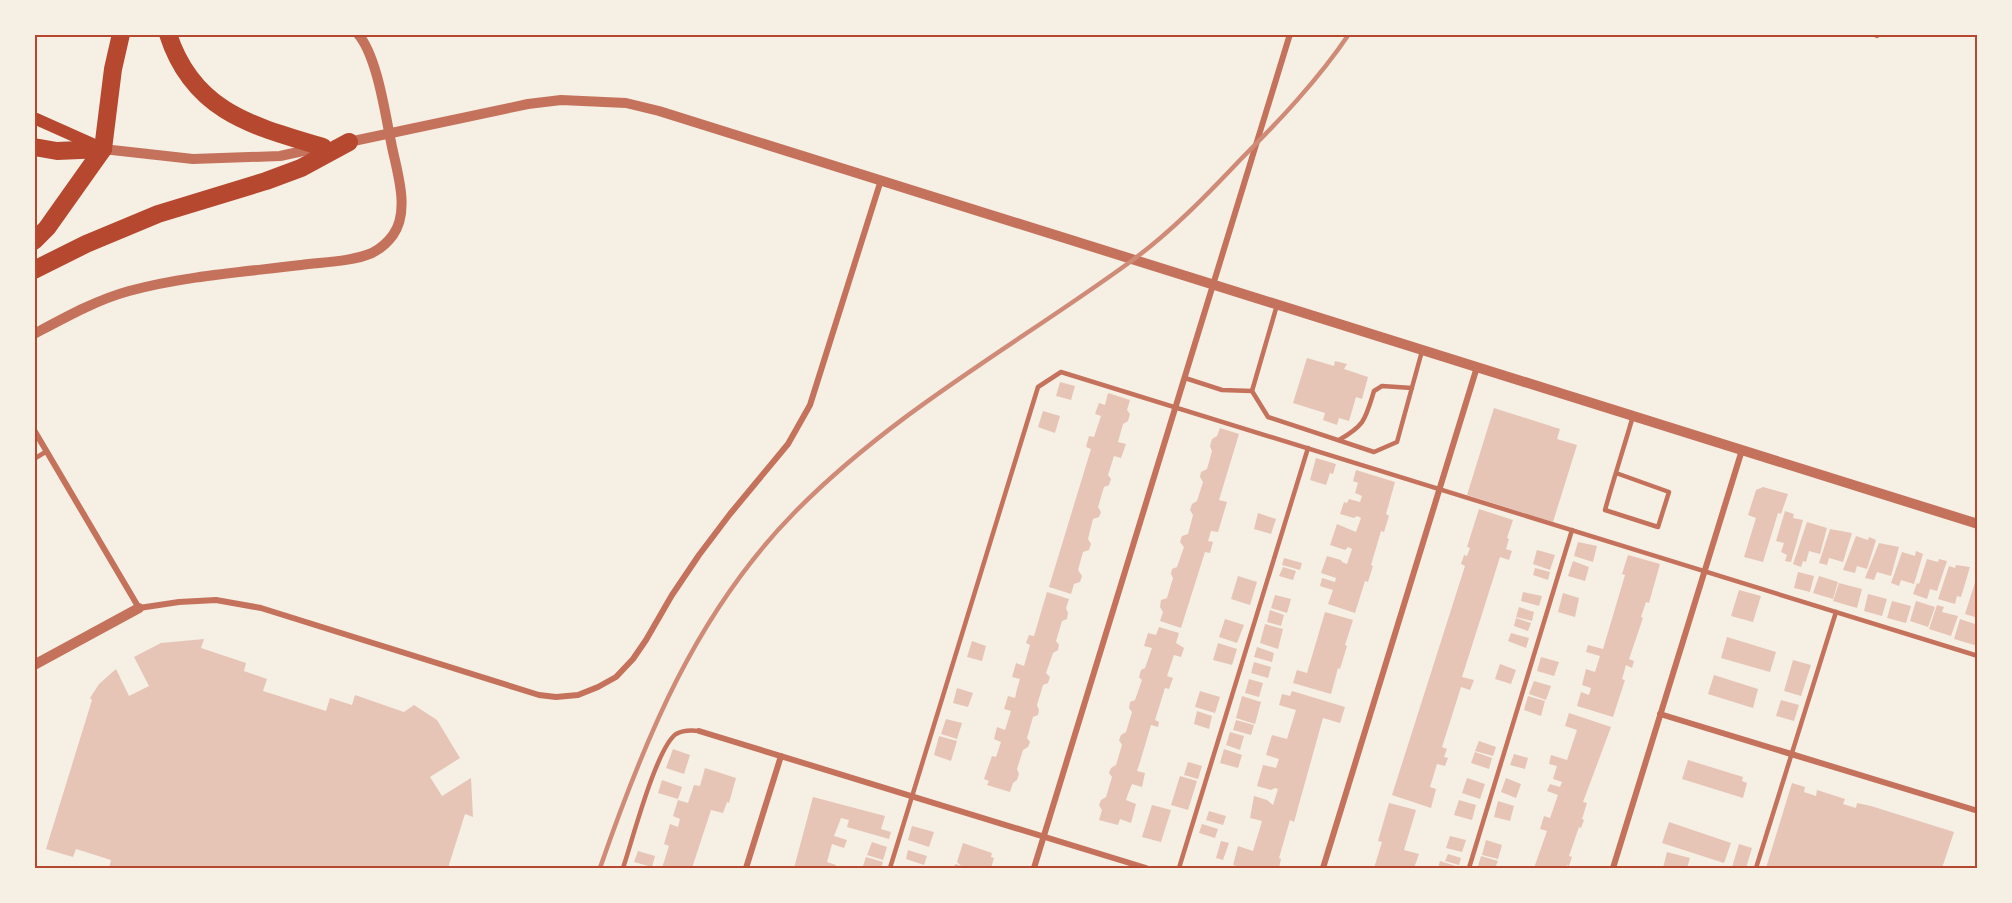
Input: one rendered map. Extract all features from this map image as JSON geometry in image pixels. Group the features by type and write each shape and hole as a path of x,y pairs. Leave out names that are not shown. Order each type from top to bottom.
{"highway":[{"path":"34,241 47,228 103,148 113,69 121,34"},
{"path":"168,34 185,70 203,95 221,108 273,133 322,147"},
{"path":"34,270 86,244 158,214 302,168 349,142"},
{"path":"34,147 57,151 103,148"}],"main road":[{"path":"34,118 103,148"}],"street":[{"path":"34,334 128,291 171,282 347,259 373,252 384,245 399,224 400,189 371,55 358,34"},
{"path":"1034,868 1290,34"},
{"path":"103,148 193,159 280,156 528,104 561,100 626,103 659,111 881,180 1977,524"},
{"path":"34,665 139,608 179,602 216,600 261,608 539,695 556,697 578,695 616,677 633,659 646,640 699,555 800,426 821,373 881,180"},
{"path":"1323,868 1477,367"},
{"path":"34,430 139,608"},
{"path":"1613,868 1742,450"},
{"path":"1660,714 1977,811"},
{"path":"699,731 1146,868"},
{"path":"746,868 781,756"}],"lane":[{"path":"1276,305 1252,391 1268,417 1374,452 1397,442 1422,350"},
{"path":"890,868 1038,387 1061,372 1977,656"},
{"path":"1185,378 1222,390 1252,391"},
{"path":"1339,440 1359,428 1368,412 1374,391 1382,386 1412,388"},
{"path":"1616,474 1669,492 1658,527 1605,510 1633,416"},
{"path":"1179,868 1308,448"},
{"path":"34,459 47,451"},
{"path":"1469,868 1572,530"},
{"path":"1756,868 1836,612"},
{"path":"623,868 657,765 668,741 677,733 687,730 699,731"}],"building":[{"path":"1307,358 1334,366 1335,361 1347,364 1344,369 1368,377 1362,399 1356,397 1349,421 1339,418 1337,425 1323,420 1325,413 1293,403"},
{"path":"1060,382 1075,386 1071,400 1056,396"},
{"path":"1108,393 1130,400 1127,410 1130,414 1128,421 1123,424 1118,442 1126,444 1121,458 1114,456 1108,475 1111,479 1109,485 1104,487 1098,507 1101,512 1099,517 1093,519 1088,539 1091,544 1089,550 1083,552 1078,570 1082,576 1080,582 1074,584 1071,594 1049,587 1091,449 1086,447 1089,436 1094,437 1101,416 1095,414 1099,403 1105,405"},
{"path":"1494,408 1560,429 1557,439 1577,445 1553,522 1467,495"},
{"path":"1043,411 1060,416 1055,433 1038,427"},
{"path":"1220,428 1239,434 1219,500 1227,502 1218,532 1211,531 1208,541 1213,542 1210,553 1205,552 1181,628 1160,621 1163,612 1160,607 1161,600 1167,598 1173,578 1172,569 1177,567 1184,547 1180,542 1182,536 1188,534 1193,515 1190,510 1192,504 1197,501 1203,482 1200,477 1201,472 1207,469 1212,451 1210,446 1212,439 1217,436"},
{"path":"1316,458 1336,464 1326,485 1310,480"},
{"path":"1356,470 1395,482 1386,514 1389,516 1384,532 1381,531 1368,582 1365,581 1355,613 1328,604 1333,590 1320,586 1322,578 1335,582 1336,578 1321,573 1327,556 1347,564 1352,549 1348,547 1345,550 1330,545 1337,524 1356,532 1361,518 1340,514 1344,502 1347,503 1349,499 1360,502 1362,496 1355,493 1358,483 1353,481"},
{"path":"1763,487 1788,494 1781,514 1778,513 1763,562 1744,557 1756,518 1748,515 1756,490"},
{"path":"1479,509 1513,520 1506,549 1512,551 1509,560 1500,557 1462,677 1474,680 1470,690 1461,687 1442,747 1447,749 1444,757 1448,758 1445,766 1437,764 1430,787 1436,789 1431,808 1392,795 1465,566 1461,564 1470,548 1467,547"},
{"path":"1785,511 1794,514 1793,518 1803,520 1791,562 1785,561 1787,555 1781,552 1784,543 1776,541"},
{"path":"1258,513 1276,519 1271,534 1254,529"},
{"path":"1807,522 1827,528 1820,554 1809,551 1806,562 1803,561 1801,567 1793,564"},
{"path":"1830,529 1852,533 1843,562 1829,558 1827,565 1819,563"},
{"path":"1856,536 1876,540 1867,569 1857,566 1855,573 1843,570"},
{"path":"1578,542 1597,546 1593,562 1574,556"},
{"path":"1879,543 1899,547 1891,576 1877,572 1874,580 1865,578"},
{"path":"1537,550 1555,555 1550,570 1533,564"},
{"path":"1916,551 1923,554 1914,584 1901,580 1899,586 1891,583 1902,552 1915,556"},
{"path":"1628,555 1660,564 1629,659 1634,661 1632,668 1626,665 1622,679 1625,680 1613,717 1577,706 1581,692 1589,695 1591,688 1582,685 1586,669 1595,672 1600,656 1586,652 1588,645 1603,649 1625,575 1622,574"},
{"path":"1284,558 1302,563 1300,570 1282,565"},
{"path":"1927,559 1938,562 1939,559 1947,561 1937,591 1930,589 1927,599 1913,594 1917,583 1919,584"},
{"path":"1573,561 1589,567 1585,581 1568,576"},
{"path":"1956,565 1970,567 1961,597 1957,596 1955,604 1938,599 1949,566 1955,568"},
{"path":"1283,567 1296,571 1293,580 1279,576"},
{"path":"1535,568 1550,572 1548,580 1533,575"},
{"path":"1798,572 1814,576 1810,592 1794,588"},
{"path":"1978,573 1978,618 1965,614"},
{"path":"1238,576 1257,582 1250,605 1231,599"},
{"path":"1819,576 1838,582 1833,599 1813,593"},
{"path":"1839,583 1862,589 1857,608 1833,601"},
{"path":"1739,590 1761,596 1753,622 1731,616"},
{"path":"1047,592 1069,599 1066,608 1067,619 1062,621 1056,641 1059,645 1058,650 1053,653 1046,673 1050,677 1048,683 1043,685 1037,705 1038,715 1033,717 1027,738 1030,742 1023,750 1017,769 1019,774 1010,792 987,785 989,781 984,779 992,756 996,757 1001,742 994,739 997,727 1005,730 1011,711 1004,709 1008,696 1015,698 1020,679 1012,677 1016,663 1024,666 1030,645 1026,643 1029,635 1034,636"},
{"path":"1523,592 1542,596 1539,606 1521,601"},
{"path":"1563,593 1579,598 1575,617 1558,612"},
{"path":"1868,594 1887,599 1882,616 1864,611"},
{"path":"1275,595 1291,599 1287,613 1271,608"},
{"path":"1892,601 1911,606 1906,623 1887,618"},
{"path":"1916,601 1935,607 1928,627 1910,621"},
{"path":"1937,605 1944,607 1942,612 1958,616 1951,636 1929,629"},
{"path":"1519,607 1534,612 1532,621 1516,617"},
{"path":"1270,610 1284,615 1281,626 1267,622"},
{"path":"1325,612 1353,620 1331,694 1293,683 1297,670 1307,673"},
{"path":"1516,618 1531,623 1528,631 1514,626"},
{"path":"1225,619 1244,625 1237,643 1219,637"},
{"path":"1960,619 1978,625 1978,646 1954,639"},
{"path":"1265,624 1283,629 1278,649 1260,643"},
{"path":"1159,627 1179,633 1176,643 1184,648 1181,657 1174,655 1167,676 1173,678 1169,689 1165,688 1155,720 1159,722 1158,727 1151,725 1137,771 1145,773 1142,787 1132,784 1126,800 1136,804 1131,823 1120,819 1118,825 1099,820 1102,810 1099,805 1106,797 1112,777 1109,773 1116,765 1122,745 1119,740 1126,732 1132,712 1129,708 1130,702 1135,700 1142,680 1139,677 1141,670 1145,668 1152,648 1144,646 1148,633 1156,635"},
{"path":"1511,633 1529,638 1526,648 1508,641"},
{"path":"1727,637 1776,652 1770,672 1721,658"},
{"path":"204,639 201,648 246,663 244,671 267,679 263,691 326,711 330,698 352,705 355,695 404,712 414,705 437,720 460,758 430,777 442,796 471,778 473,817 465,814 448,868 109,868 111,860 76,849 73,857 46,849 92,700 90,698 99,684 116,669 129,696 149,686 134,657 161,643"},
{"path":"972,641 986,646 982,661 967,657"},
{"path":"1218,643 1237,649 1232,665 1213,660"},
{"path":"1257,647 1274,653 1272,662 1254,657"},
{"path":"1541,657 1559,662 1554,676 1537,671"},
{"path":"1793,660 1811,665 1801,696 1784,691"},
{"path":"1254,662 1271,667 1268,678 1251,673"},
{"path":"1500,664 1516,670 1511,684 1495,679"},
{"path":"1714,675 1758,689 1753,708 1708,694"},
{"path":"1249,679 1263,683 1259,697 1245,693"},
{"path":"1534,681 1551,686 1546,700 1529,694"},
{"path":"957,688 973,693 968,707 953,703"},
{"path":"1200,691 1220,697 1215,713 1195,707"},
{"path":"1292,691 1345,707 1340,723 1323,718 1294,822 1290,820 1279,858 1281,859 1279,868 1245,868 1233,865 1238,846 1253,851 1262,821 1250,818 1254,796 1267,800 1273,805 1278,789 1271,790 1257,786 1263,765 1276,768 1279,759 1266,755 1272,735 1287,739 1296,710 1279,705 1282,694 1290,696"},
{"path":"1242,696 1261,702 1255,724 1236,718"},
{"path":"1528,696 1545,701 1541,716 1524,710"},
{"path":"1781,700 1799,705 1794,721 1776,716"},
{"path":"1197,711 1212,716 1209,729 1194,724"},
{"path":"1569,713 1611,727 1583,802 1587,803 1582,819 1584,820 1581,828 1579,827 1569,856 1572,857 1569,866 1567,865 1566,868 1534,868 1547,831 1540,829 1544,816 1550,818 1558,795 1547,791 1550,784 1560,787 1562,782 1553,779 1557,766 1549,764 1551,755 1567,760 1577,730 1565,726"},
{"path":"946,719 962,723 957,739 941,734"},
{"path":"1236,720 1254,725 1251,735 1233,730"},
{"path":"1230,732 1244,736 1240,750 1226,745"},
{"path":"939,736 957,741 951,761 934,755"},
{"path":"1479,741 1496,747 1493,756 1475,751"},
{"path":"673,749 690,755 684,774 666,768"},
{"path":"1224,749 1242,755 1238,768 1220,763"},
{"path":"1475,752 1492,758 1489,769 1471,763"},
{"path":"1514,754 1528,758 1525,769 1510,765"},
{"path":"1688,760 1743,777 1742,781 1747,783 1743,798 1682,779"},
{"path":"1188,762 1202,766 1198,779 1184,775"},
{"path":"705,768 736,778 729,803 727,802 723,813 711,810 692,868 662,868 669,846 664,844 670,824 678,827 680,819 673,816 678,800 688,803 694,785 700,786"},
{"path":"1180,776 1197,781 1188,810 1171,805"},
{"path":"1467,778 1485,784 1480,799 1462,793"},
{"path":"1506,778 1521,784 1516,798 1501,792"},
{"path":"662,780 682,787 678,799 658,793"},
{"path":"1792,783 1805,787 1804,792 1816,796 1817,790 1845,799 1843,804 1856,808 1857,803 1871,806 1954,832 1942,868 1766,868"},
{"path":"813,797 885,816 881,829 891,832 889,839 847,827 849,820 841,818 834,836 847,840 844,848 832,844 827,862 836,865 835,868 794,868"},
{"path":"1459,800 1476,805 1472,820 1454,815"},
{"path":"1498,801 1514,806 1510,821 1494,817"},
{"path":"1389,803 1416,810 1404,850 1419,854 1414,868 1374,868 1382,842 1378,841"},
{"path":"1152,805 1171,810 1161,842 1142,837"},
{"path":"1209,811 1226,816 1223,825 1206,820"},
{"path":"1669,822 1731,843 1724,863 1662,843"},
{"path":"1202,824 1218,829 1215,838 1199,833"},
{"path":"912,826 934,832 929,847 908,840"},
{"path":"1450,836 1466,840 1462,852 1446,848"},
{"path":"1486,840 1502,845 1498,859 1482,855"},
{"path":"1221,841 1229,843 1223,860 1216,858"},
{"path":"872,842 887,847 883,860 867,855"},
{"path":"963,843 992,853 991,857 994,858 991,868 954,868 955,864 961,866 957,862"},
{"path":"1739,844 1752,848 1746,868 1732,867"},
{"path":"908,850 927,856 924,865 906,859"},
{"path":"638,851 655,856 652,867 634,862"},
{"path":"1667,852 1690,858 1687,868 1663,868"},
{"path":"1448,854 1461,858 1459,865 1445,861"},
{"path":"1481,856 1498,861 1495,868 1478,866"},
{"path":"866,857 883,862 881,868 863,866"},
{"path":"1440,861 1462,868 1438,868"}],"railway":[{"path":"600,868 655,725 701,635 759,552 794,513 832,476 914,411 1130,262 1159,239 1201,200 1283,115 1311,84 1349,34"}]}
